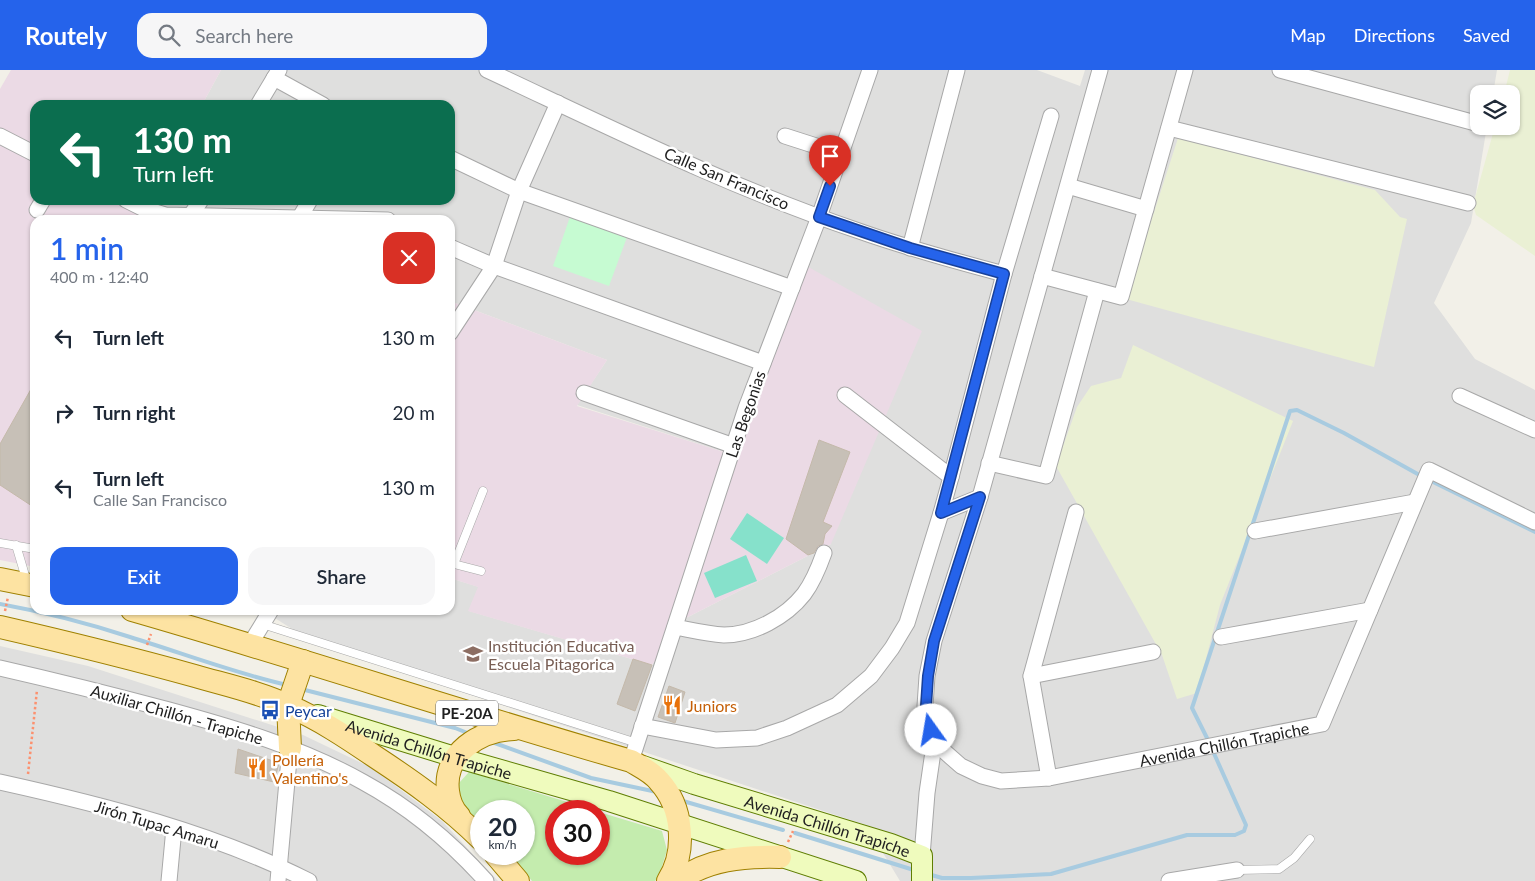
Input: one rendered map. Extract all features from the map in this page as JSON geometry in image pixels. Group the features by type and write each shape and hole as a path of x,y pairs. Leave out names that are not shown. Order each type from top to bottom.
{"main road":[{"name":"Avenida Chillón Trapiche","path":"151,615 303,661 500,712 518,729 552,728 634,752"},
{"name":"Avenida Chillón Trapiche","path":"1,627 141,661 234,687 288,705"},
{"path":"290,748 288,705 303,661"},
{"name":"PE-20A","path":"288,705 338,731 437,800 470,828"},
{"path":"464,822 455,811 449,798 447,784 449,770 456,757 465,747 483,736 503,730 518,729"},
{"name":"PE-20A","path":"634,752 646,769 658,779 672,800 679,823 680,851 677,863 668,881"},
{"path":"678,881 693,871 709,864 745,857 780,857"},
{"path":"504,865 518,881"}],"street":[{"name":"Calle San Francisco","path":"487,70 724,179 819,217 910,248 1004,274"},
{"name":"Las Begonias","path":"634,752 734,446 763,363 819,217 870,70"},
{"path":"910,248 957,70"},
{"path":"922,881 927,793 935,738 931,730 926,706 928,676 934,641 980,497 1100,70"},
{"path":"1042,276 1121,297 1185,70"},
{"path":"1280,70 1470,122"},
{"path":"261,100 277,74 315,100"},
{"path":"455,324 494,266 519,191 558,104"},
{"path":"642,726 716,740 757,738 787,728 837,705 871,676 892,648 907,623 941,513 1004,274 1051,116"},
{"path":"1169,128 1468,203"},
{"path":"0,136 30,151"},
{"path":"785,136 841,154"},
{"path":"455,160 519,191 792,288"},
{"path":"1068,186 1146,209"},
{"path":"136,205 165,215 192,215 198,205"},
{"path":"455,249 494,266 763,363"},
{"path":"989,463 1046,476 1097,290"},
{"path":"584,393 734,446"},
{"path":"845,395 951,477"},
{"path":"1460,396 1535,430"},
{"path":"1221,637 1370,610 1429,470 1535,522"},
{"path":"941,513 980,497"},
{"path":"1255,532 1416,502"},
{"path":"1049,778 1030,676 1076,512"},
{"path":"675,627 706,634 726,635 746,632 767,624 790,608 804,594 818,570 824,553"},
{"name":"Avenida Chillón Trapiche","path":"935,738 944,751 961,766 982,776 1001,781 1049,778 1322,724 1370,610"},
{"path":"249,646 268,615"},
{"path":"1030,676 1153,652"},
{"name":"Auxiliar Chillón - Trapiche","path":"0,668 216,722 326,763 363,781 416,816 470,863 486,881"},
{"name":"Avenida Chillón Trapiche","path":"288,705 679,823 856,881"},
{"path":"278,881 290,748"},
{"name":"Avenida Chillón Trapiche","path":"634,752 694,784 891,844 922,856"},
{"name":"Jirón Tupac Amaru","path":"0,782 89,802 218,842 279,866 310,881"},
{"path":"169,881 174,828"},
{"path":"1169,881 1237,870"}],"lane":[{"path":"455,556 483,490"},
{"path":"0,543 30,548"},
{"path":"16,545 18,583"},
{"path":"455,564 481,572"},
{"path":"262,624 500,712 552,728"},
{"path":"1237,870 1279,869 1294,858 1310,839"}],"path":[{"path":"1,627 18,583"},
{"path":"141,661 158,617"},
{"path":"27,788 39,677"},
{"path":"780,857 800,816"}],"shaded area":[{"path":"11,70 221,70 205,100 30,100 30,205 148,205 143,215 30,215 30,566 0,560 0,89"},
{"path":"221,70 1037,70 1080,86 1085,70 1497,70 1494,85 1470,85 1470,135 1486,135 1471,223 1434,303 1475,359 1535,390 1535,881 900,881 866,825 316,644 270,615 455,615 455,580 479,587 469,611 652,665 684,619 831,544 724,452 577,405 607,360 455,303 455,215 143,215 148,205 455,205 455,100 205,100"},
{"path":"796,260 922,331 831,544 684,619 652,665 468,611 478,587 455,580 455,303 607,360 577,406 724,452"},
{"path":"0,646 88,666 303,735 372,768 442,821 470,851 470,865 483,865 498,881 0,881"}],"green space":[{"path":"1510,70 1535,70 1535,256 1476,215 1473,205 1492,135 1520,135 1520,85 1506,85"},
{"path":"1178,138 1375,190 1400,217 1407,219 1374,367 1126,299"},
{"path":"573,208 630,229 609,286 553,266"},
{"path":"1133,345 1293,421 1220,605 1197,693 1177,699 1162,655 1056,466 1077,407 1091,386 1121,378"},
{"path":"747,513 784,538 767,564 730,539"},
{"path":"746,555 757,581 715,598 704,573"},
{"path":"469,772 561,800 545,800 545,865 610,865 610,815 662,831 667,850 659,876 655,881 532,881 518,865 535,865 535,800 470,800 470,812 459,801 459,783"}],"building":[{"path":"30,391 30,505 0,485 0,444"},
{"path":"819,440 850,452 823,522 832,526 825,534 823,544 818,546 814,553 808,555 786,539"},
{"path":"633,659 652,665 635,711 617,704"},
{"name":"Juniors","path":"669,686 685,692 675,723 658,717"},
{"name":"Pollería Valentino's","path":"238,749 279,763 274,782 235,773"}],"waterway":[{"path":"1209,742 1192,708 1290,411 1297,410 1344,433 1423,477"},
{"path":"1429,480 1535,532"},
{"path":"0,604 30,610"},
{"path":"53,615 150,643 228,669 287,685"},
{"path":"301,689 455,728 470,734"},
{"path":"492,742 591,778 657,792"},
{"path":"928,874 942,878 1051,874 1187,835 1235,835 1244,831 1246,825 1212,749"},
{"path":"683,801 783,830"},
{"path":"795,833 917,871"}],"place":[{"name":"Institución Educativa Escuela Pitagorica","path":"473,654"},
{"name":"Juniors","path":"672,705"},
{"name":"Peycar","path":"270,710"},
{"name":"Pollería Valentino's","path":"257,768"}],"route":[{"path":"830,186 819,217 910,248 1004,274 941,513 980,497 934,641 928,676 926,706 931,730"}]}
